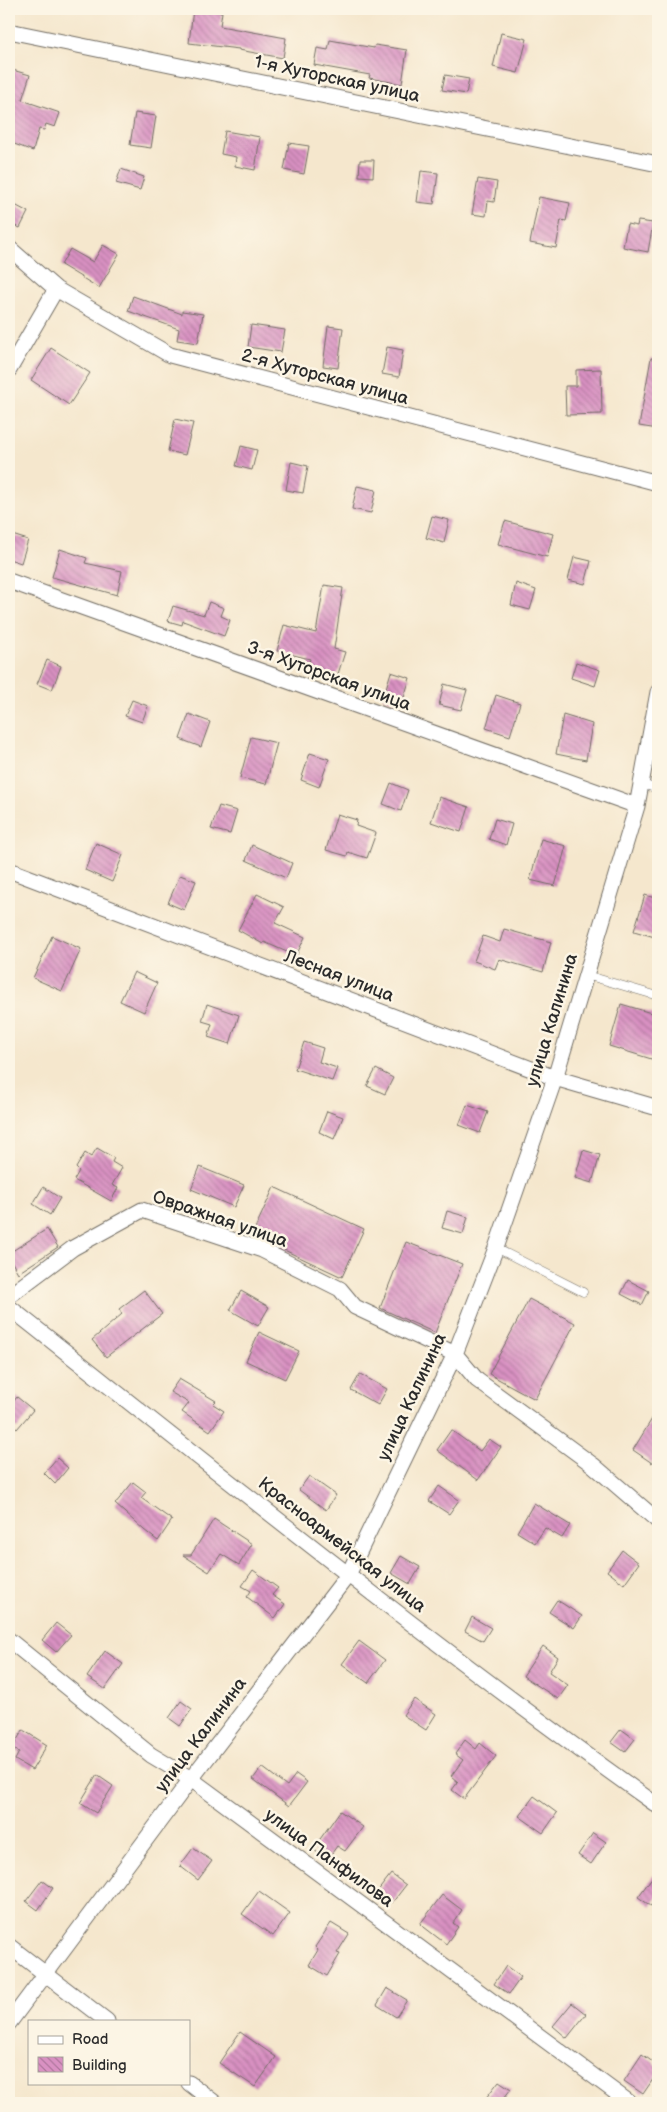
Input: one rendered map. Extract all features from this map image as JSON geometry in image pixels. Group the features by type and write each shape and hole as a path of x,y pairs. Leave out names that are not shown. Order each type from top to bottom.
{"street":[{"name":"1-я Хуторская улица","path":"9,31 658,164"},
{"name":"2-я Хуторская улица","path":"9,248 56,289 170,355 658,483"},
{"path":"9,370 56,289"},
{"name":"3-я Хуторская улица","path":"9,581 637,806"},
{"name":"улица Калинина","path":"9,2023 47,1975 191,1779 348,1575 455,1354 496,1248 555,1078 637,806 658,692"},
{"name":"Лесная улица","path":"9,870 555,1078 658,1108"},
{"name":"Овражная улица","path":"9,1296 73,1248 142,1210 262,1250 340,1289 355,1307 455,1354 477,1380 593,1465 658,1521"},
{"name":"Красноармейская улица","path":"9,1307 348,1575 567,1742 658,1806"},
{"name":"улица Панфилова","path":"9,1640 151,1755 191,1779 630,2103"},
{"path":"9,1946 106,2020"},
{"path":"190,2084 215,2103"}],"lane":[{"path":"642,784 658,789"},
{"path":"586,975 658,996"},
{"path":"496,1248 582,1292"}],"building":[{"path":"193,9 222,12 220,26 286,38 283,58 239,49 189,43"},
{"path":"501,33 527,39 518,73 493,67"},
{"path":"330,40 374,48 375,45 407,50 402,84 369,78 370,75 314,65 317,48 328,50"},
{"path":"9,69 30,75 22,100 60,113 55,127 46,124 44,130 39,129 33,151 9,142"},
{"path":"445,75 469,79 466,94 442,90"},
{"path":"135,113 156,116 151,148 130,145"},
{"path":"225,131 260,137 255,170 235,166 236,157 221,154"},
{"path":"289,143 309,146 304,174 284,170"},
{"path":"360,160 374,160 373,177 359,176"},
{"path":"121,169 144,177 140,190 116,183"},
{"path":"421,171 438,173 434,204 417,202"},
{"path":"478,179 497,182 494,202 488,201 486,216 472,214"},
{"path":"539,197 570,203 566,221 561,220 556,248 530,243"},
{"path":"15,205 28,212 20,228 9,223"},
{"path":"638,221 653,223 648,252 623,247 627,224 637,226"},
{"path":"103,245 119,254 99,288 61,265 70,249 93,262"},
{"path":"133,296 182,314 182,311 203,314 198,343 177,340 179,329 128,311"},
{"path":"251,325 285,330 281,352 248,347"},
{"path":"328,326 343,328 338,368 323,366"},
{"path":"387,347 403,350 399,377 382,374"},
{"path":"51,348 90,373 69,405 31,380"},
{"path":"651,358 658,359 658,429 639,426"},
{"path":"601,369 602,414 566,415 565,386 576,386 576,370"},
{"path":"175,419 193,423 185,455 168,451"},
{"path":"241,446 257,450 252,470 236,466"},
{"path":"291,462 308,466 303,493 286,490"},
{"path":"357,486 376,490 371,513 352,509"},
{"path":"432,516 449,520 444,543 426,538"},
{"path":"505,521 553,534 547,557 498,544"},
{"path":"9,534 28,540 21,563 9,559"},
{"path":"60,549 87,558 85,563 122,571 117,595 52,577"},
{"path":"574,557 591,561 585,584 568,580"},
{"path":"516,583 536,590 530,610 511,605"},
{"path":"324,585 343,588 334,649 345,652 337,677 307,669 310,659 277,651 284,625 316,633"},
{"path":"209,602 224,608 221,616 230,620 224,636 183,621 182,625 168,621 173,606 204,615"},
{"path":"47,660 61,666 52,690 37,684"},
{"path":"576,662 600,670 595,686 571,678"},
{"path":"391,672 410,678 402,704 383,698"},
{"path":"444,684 467,690 461,710 439,705"},
{"path":"496,695 520,703 510,736 486,728"},
{"path":"132,700 148,706 142,722 125,716"},
{"path":"189,714 210,722 201,747 180,739"},
{"path":"563,715 592,724 586,760 556,754"},
{"path":"251,737 277,743 266,784 240,778"},
{"path":"310,753 329,759 319,787 301,780"},
{"path":"391,783 408,790 401,811 383,804"},
{"path":"439,797 469,807 461,832 431,822"},
{"path":"219,806 237,811 230,834 211,829"},
{"path":"337,814 357,820 356,826 376,833 367,858 348,852 347,856 326,850"},
{"path":"495,819 512,824 506,845 489,839"},
{"path":"541,839 566,846 555,886 530,880"},
{"path":"96,843 123,855 112,882 85,870"},
{"path":"252,845 292,863 286,878 246,860"},
{"path":"180,875 196,881 184,910 168,903"},
{"path":"257,894 284,907 275,923 305,937 296,956 264,942 263,944 238,930"},
{"path":"645,895 658,899 658,938 634,931"},
{"path":"504,929 551,942 543,972 499,959 495,969 474,961 483,936 500,942"},
{"path":"52,936 81,949 62,991 33,978"},
{"path":"134,972 157,983 144,1012 120,1001"},
{"path":"207,1004 239,1015 230,1044 208,1037 212,1024 202,1021"},
{"path":"621,1004 658,1015 658,1061 609,1046"},
{"path":"304,1042 323,1048 319,1062 337,1068 332,1081 295,1069"},
{"path":"376,1069 393,1078 385,1094 367,1086"},
{"path":"467,1105 488,1112 480,1133 459,1125"},
{"path":"327,1111 343,1117 334,1139 319,1132"},
{"path":"97,1148 114,1158 112,1162 122,1168 112,1185 118,1188 111,1201 74,1180 79,1171 76,1168 85,1153 91,1157"},
{"path":"583,1150 600,1155 592,1183 575,1178"},
{"path":"200,1167 244,1185 234,1207 191,1189"},
{"path":"43,1187 60,1198 50,1215 33,1204"},
{"path":"274,1187 364,1229 342,1277 252,1235"},
{"path":"447,1211 468,1217 463,1234 442,1228"},
{"path":"47,1229 58,1247 18,1273 9,1257 9,1253"},
{"path":"406,1242 462,1264 435,1333 380,1308"},
{"path":"628,1280 649,1291 642,1305 621,1294"},
{"path":"144,1290 162,1314 106,1357 92,1340 122,1314 119,1309"},
{"path":"241,1291 269,1307 258,1326 230,1310"},
{"path":"529,1299 575,1323 535,1399 489,1374"},
{"path":"259,1332 299,1351 285,1379 246,1361"},
{"path":"360,1374 387,1389 378,1405 351,1390"},
{"path":"179,1379 216,1401 213,1404 224,1411 210,1431 182,1412 189,1403 170,1392"},
{"path":"17,1397 33,1410 17,1429 9,1423 9,1407"},
{"path":"658,1409 658,1454 652,1463 633,1450"},
{"path":"451,1430 480,1451 489,1439 501,1447 478,1480 437,1450"},
{"path":"57,1458 68,1468 55,1484 44,1473"},
{"path":"309,1476 336,1495 326,1510 299,1490"},
{"path":"133,1482 146,1492 141,1498 172,1520 158,1541 115,1504"},
{"path":"439,1486 459,1500 449,1514 429,1501"},
{"path":"534,1503 570,1525 562,1538 545,1528 535,1543 517,1532"},
{"path":"214,1519 252,1544 239,1565 221,1554 209,1572 183,1555 191,1555"},
{"path":"622,1550 639,1563 624,1584 607,1571"},
{"path":"401,1556 420,1567 410,1584 391,1573"},
{"path":"253,1570 278,1588 272,1595 285,1604 275,1618 247,1597 251,1591 242,1586"},
{"path":"557,1600 582,1616 574,1628 549,1612"},
{"path":"472,1617 491,1628 483,1641 465,1631"},
{"path":"56,1623 71,1635 56,1652 42,1640"},
{"path":"359,1641 385,1660 368,1683 342,1664"},
{"path":"543,1646 558,1657 549,1672 568,1685 558,1699 523,1676"},
{"path":"105,1651 123,1664 105,1689 87,1677"},
{"path":"414,1699 436,1714 426,1730 403,1715"},
{"path":"181,1701 192,1709 180,1726 169,1718"},
{"path":"621,1729 635,1739 625,1752 611,1742"},
{"path":"23,1730 47,1745 32,1770 15,1760 19,1752 12,1748"},
{"path":"465,1740 476,1749 480,1743 496,1756 464,1799 452,1790 458,1782 451,1776 463,1760 455,1754"},
{"path":"262,1767 287,1786 296,1774 307,1782 289,1806 253,1779"},
{"path":"97,1775 113,1786 96,1813 80,1803"},
{"path":"534,1796 557,1813 543,1833 519,1816"},
{"path":"340,1811 363,1827 345,1851 337,1846 327,1860 313,1849"},
{"path":"593,1833 606,1842 591,1864 578,1855"},
{"path":"193,1848 212,1861 198,1880 180,1866"},
{"path":"658,1869 658,1896 651,1906 638,1897"},
{"path":"391,1874 406,1885 392,1903 377,1892"},
{"path":"42,1880 53,1888 38,1910 26,1901"},
{"path":"259,1891 290,1913 273,1936 242,1914"},
{"path":"442,1895 462,1910 453,1923 458,1927 446,1944 420,1924"},
{"path":"331,1923 349,1934 337,1953 340,1954 327,1976 309,1965 318,1950 315,1947"},
{"path":"506,1966 521,1977 509,1994 494,1984"},
{"path":"387,1988 407,2000 396,2017 377,2005"},
{"path":"572,2003 586,2014 567,2038 553,2026"},
{"path":"240,2032 276,2057 255,2087 219,2063"},
{"path":"642,2054 658,2066 658,2072 643,2094 624,2081"},
{"path":"499,2081 511,2089 500,2103 482,2103"}]}
